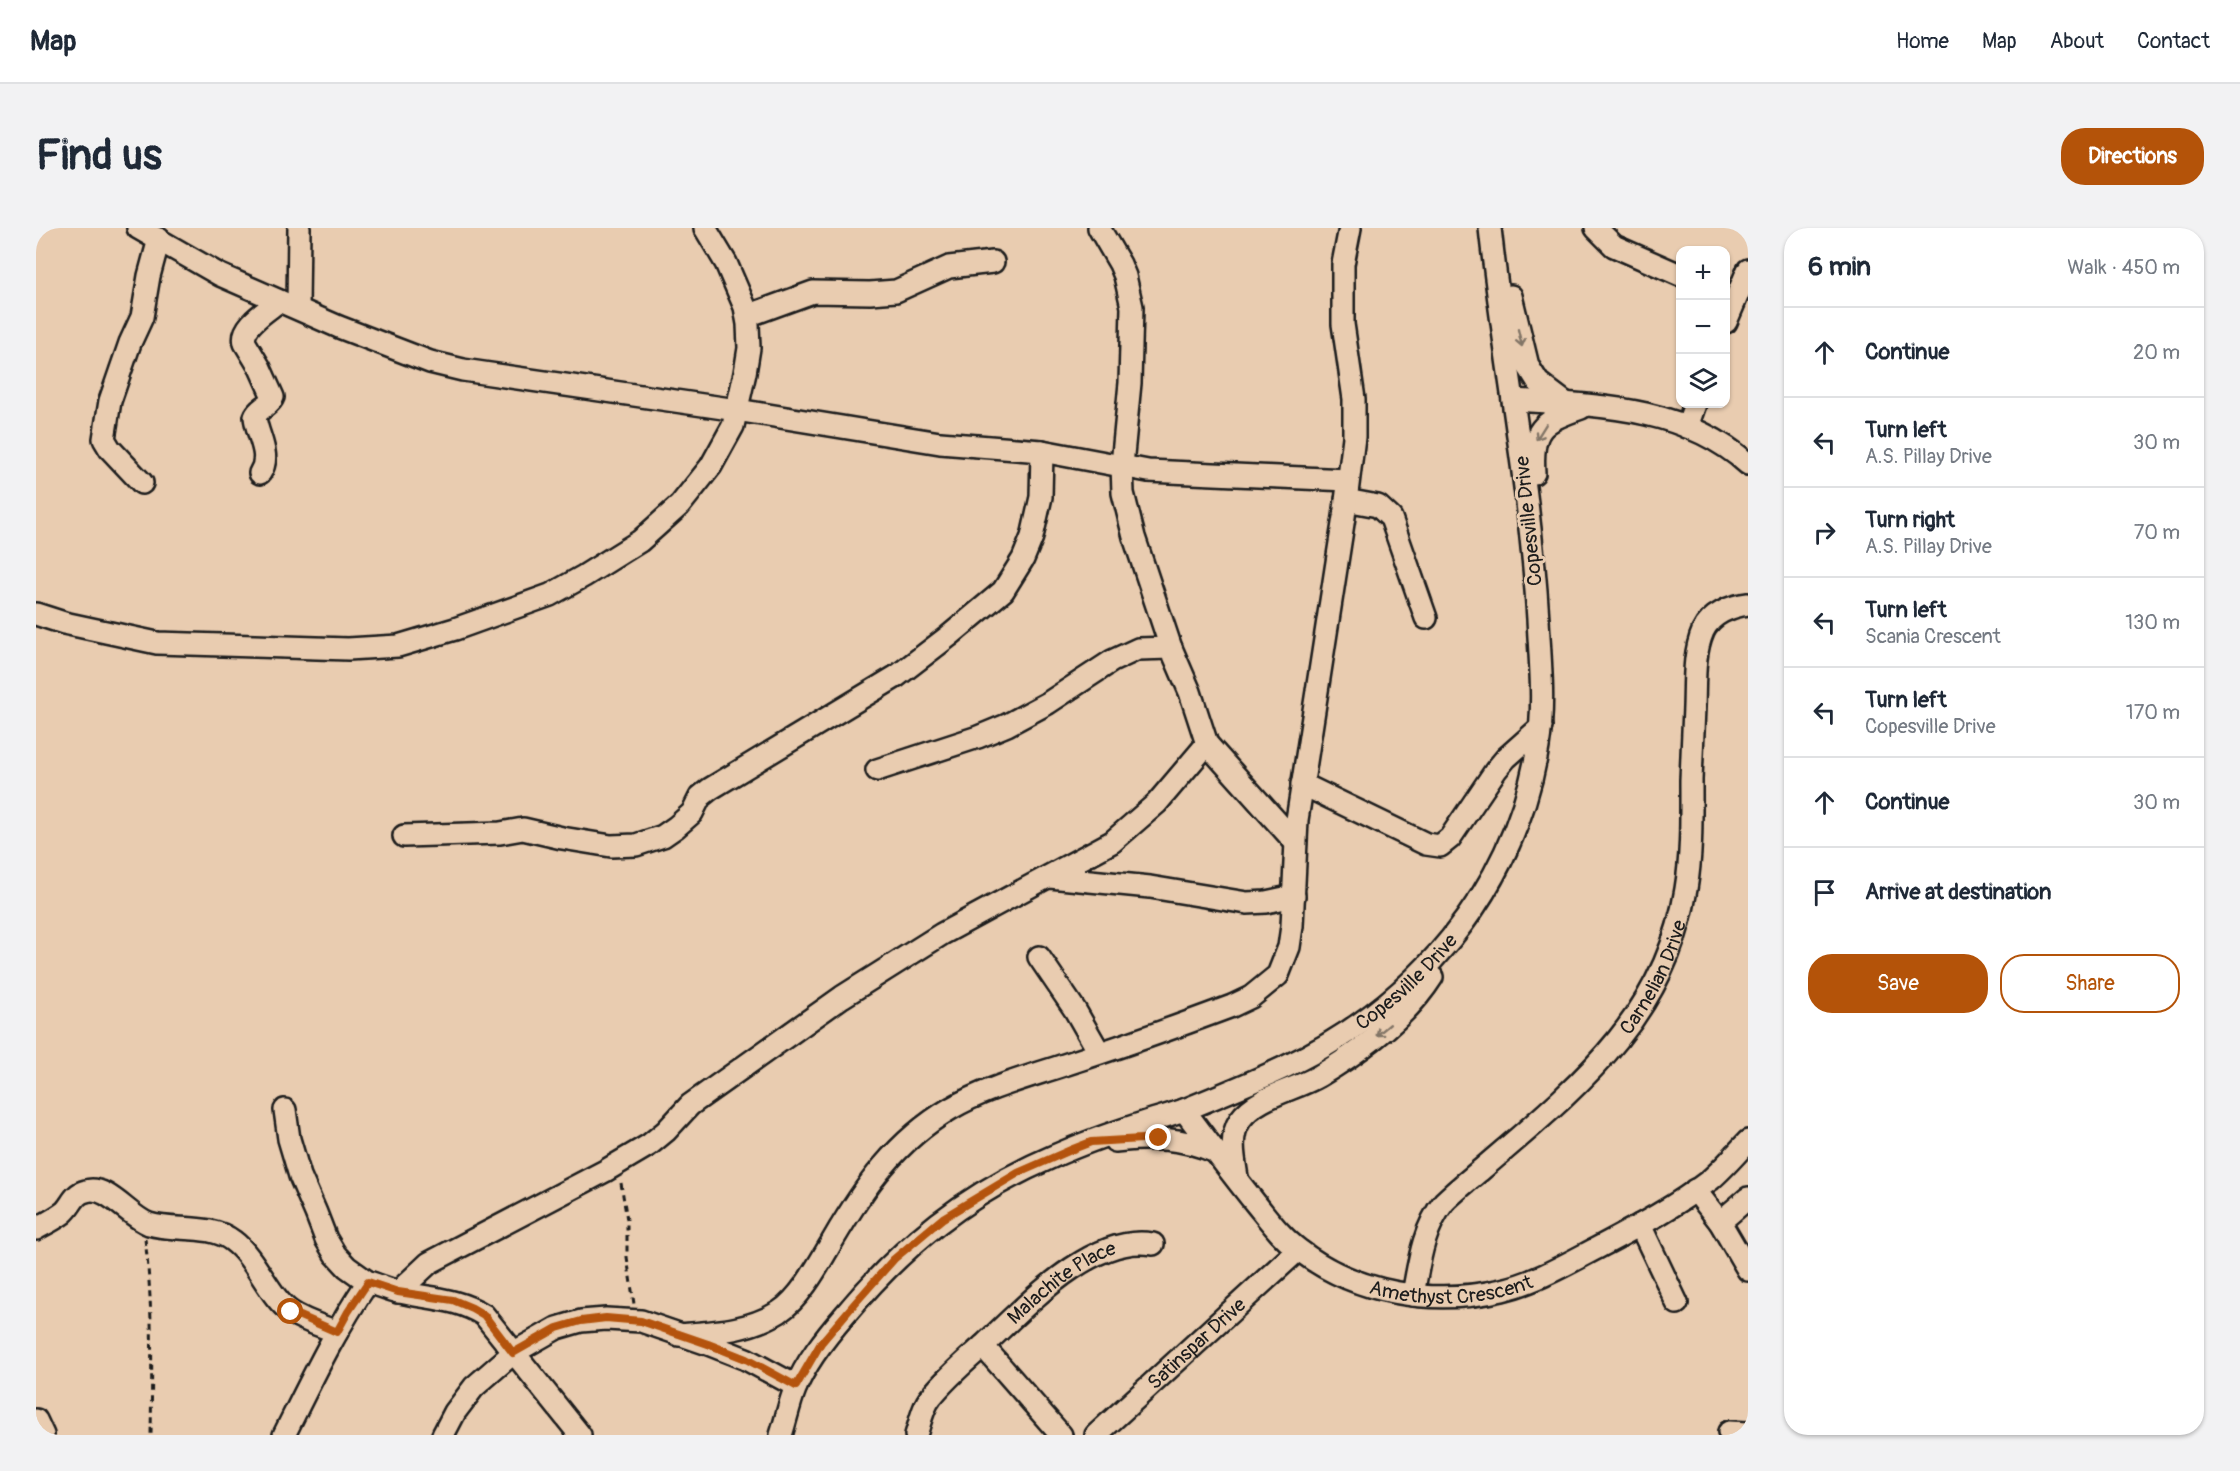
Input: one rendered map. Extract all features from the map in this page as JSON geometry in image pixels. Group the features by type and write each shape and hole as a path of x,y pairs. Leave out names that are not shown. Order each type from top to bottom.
{"street":[{"path":"138,228 220,275 339,327 430,362 464,370 737,410 940,443 1042,451 1148,471 1347,490 1378,506 1391,518 1426,618"},
{"path":"289,304 299,228"},
{"path":"36,614 64,623 157,643 336,648 398,646 455,629 550,595 620,555 658,526 680,505 711,466 733,426 749,348 747,316 726,263 705,228"},
{"path":"1099,228 1120,264 1132,307 1130,383 1122,465 1123,493 1127,514 1171,648 1190,692 1207,744 1295,842"},
{"path":"678,1335 745,1328 781,1311 793,1300 819,1264 874,1175 908,1141 950,1109 982,1093 1232,1006 1251,997 1270,983 1282,967 1289,947 1294,896 1295,842 1302,784 1347,490 1355,416 1343,324 1342,291 1343,264 1350,228"},
{"path":"1596,228 1614,246 1676,273"},
{"path":"1491,235 1508,286 1528,366 1538,382 1567,404"},
{"name":"Copesville Drive","path":"781,1435 796,1386 821,1343 894,1259 943,1218 1018,1173 1055,1155 1184,1110 1287,1066 1335,1039 1409,985 1442,951 1477,905 1504,858 1515,832 1531,775 1541,727 1542,685 1534,561 1491,235"},
{"path":"142,483 110,449 104,439 110,401 130,343 142,317 149,276 159,239"},
{"path":"747,316 813,291 870,293 896,291 949,267 993,262"},
{"path":"1730,298 1748,270"},
{"path":"260,473 265,456 255,417 257,412 271,402 273,397 260,368 244,343 243,336 247,328 289,304"},
{"path":"1513,400 1590,405 1652,414 1687,427 1722,444 1748,464"},
{"path":"1534,561 1537,527 1533,446 1548,421 1590,405"},
{"path":"1687,427 1694,408"},
{"path":"404,836 500,833 523,829 611,846 636,845 663,836 692,813 700,797 710,789 897,676 1003,591 1023,559 1032,537 1041,497 1042,451"},
{"name":"Carnelian Drive","path":"1413,1295 1424,1239 1436,1212 1456,1190 1590,1074 1626,1032 1662,970 1676,934 1686,889 1692,822 1691,779 1697,651 1703,630 1708,622 1725,610 1748,604"},
{"path":"877,770 978,737 1007,725 1066,693 1112,661 1138,649 1171,648"},
{"path":"1302,784 1426,844 1440,846 1450,838 1485,784 1506,758 1541,727"},
{"path":"398,1292 429,1263 649,1145 666,1131 690,1105 842,997 942,934 1112,842 1136,823 1179,779 1207,744"},
{"path":"1050,877 1150,887 1247,903 1266,902 1294,896"},
{"path":"1238,1182 1233,1139 1235,1130 1247,1113 1259,1104 1318,1076 1370,1041 1394,1021 1429,982 1438,968 1442,951"},
{"path":"1039,957 1075,1010 1099,1052"},
{"path":"285,1110 289,1139 300,1176 326,1239 335,1254 368,1282 398,1292 453,1300 484,1315 580,1435"},
{"name":"Amethyst Crescent","path":"1184,1110 1238,1182 1277,1229 1298,1250 1349,1280 1376,1289 1413,1295 1453,1296 1502,1290 1550,1272 1640,1225 1695,1190 1711,1178 1748,1141"},
{"path":"1091,1142 1159,1138 1196,1144 1216,1152"},
{"path":"36,1229 63,1214 74,1198 85,1191 91,1190 108,1195 142,1221 177,1229 206,1230 233,1241 291,1312 337,1332"},
{"path":"1695,1190 1720,1222 1748,1270"},
{"path":"1720,1222 1748,1198"},
{"path":"1640,1225 1677,1303"},
{"name":"Malachite Place","path":"916,1435 930,1398 949,1375 1026,1305 1081,1263 1112,1248 1128,1243 1153,1244"},
{"name":"Satinspar Drive","path":"1096,1435 1298,1250"},
{"path":"284,1435 337,1332 368,1282"},
{"path":"443,1435 455,1412 474,1387 513,1353 557,1328 581,1321 606,1318 636,1321 746,1359 796,1386"},
{"path":"983,1346 1061,1435"},
{"path":"36,1420 43,1435"}],"path":[{"path":"624,1160 619,1173 627,1220 627,1257 636,1321"},
{"path":"142,1221 149,1276 151,1435"}],"route":[{"path":"291,1312 337,1332 368,1282 398,1292 453,1300 472,1308 484,1315 513,1353 557,1328 581,1321 606,1318 641,1321 746,1359 796,1386 821,1343 856,1302 894,1259 943,1218 978,1195 1055,1155 1091,1142 1159,1138"}]}
